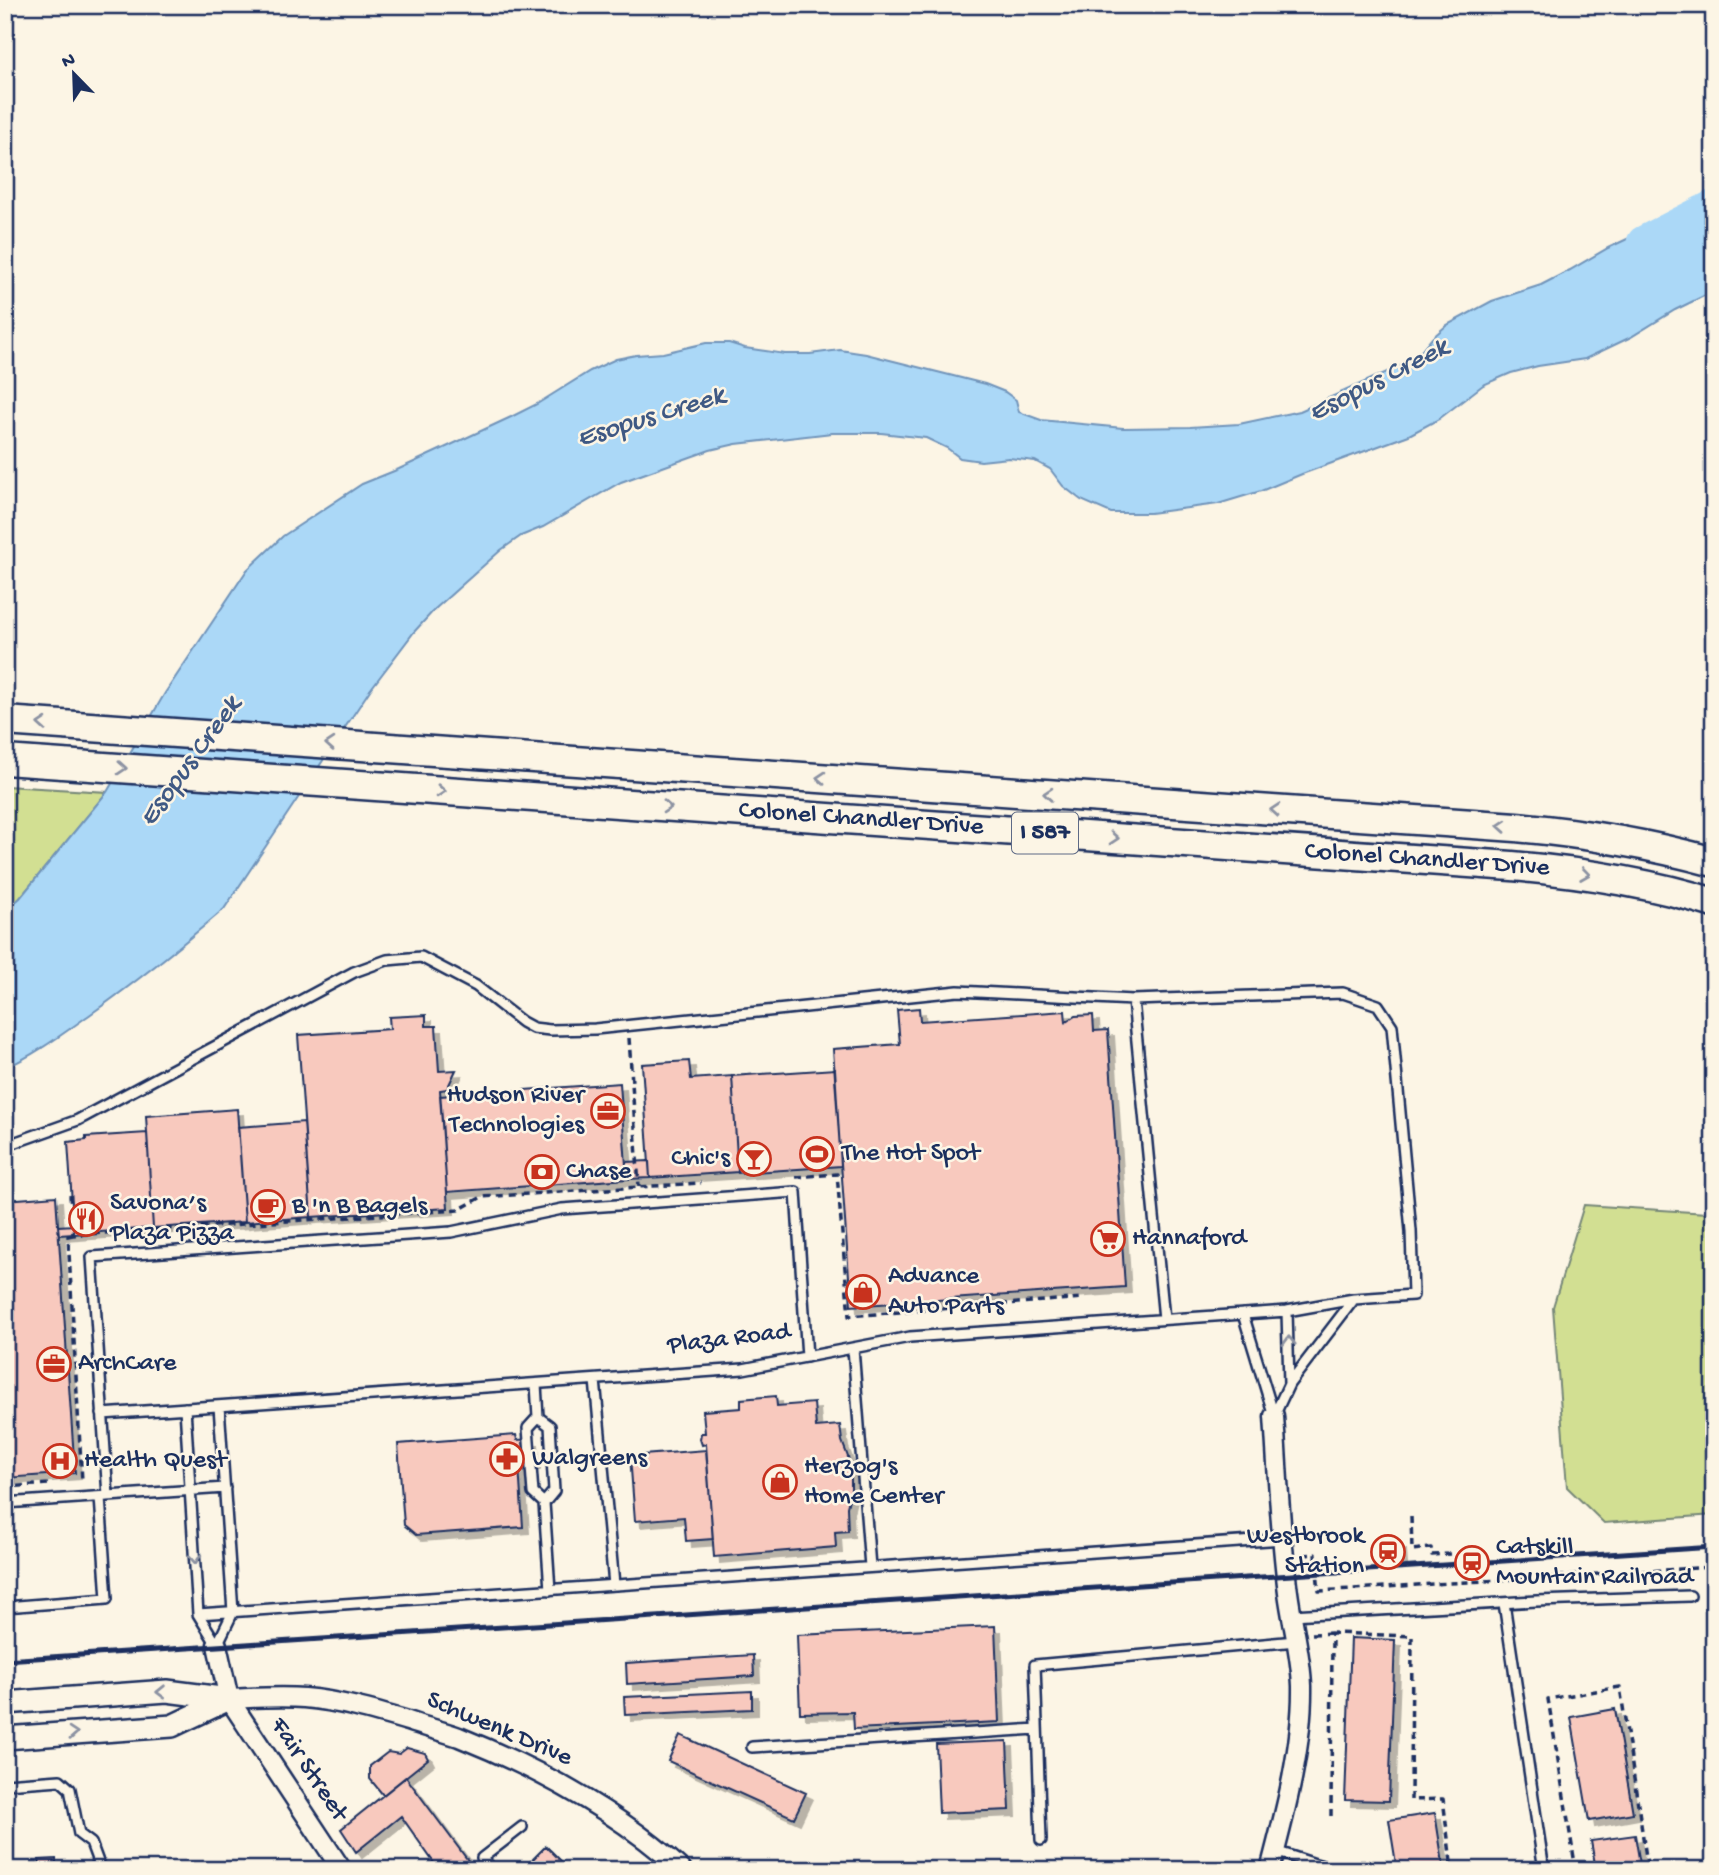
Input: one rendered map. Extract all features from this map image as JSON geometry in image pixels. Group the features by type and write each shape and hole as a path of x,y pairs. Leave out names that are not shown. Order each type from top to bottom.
{"highway":[{"name":"Colonel Chandler Drive","path":"5,721 1516,827 1596,836 1714,862"},
{"name":"Colonel Chandler Drive","path":"5,760 1512,866 1626,881 1714,903"}],"street":[{"path":"1270,1870 1296,1756 1302,1684 1283,1547 1275,1416"},
{"path":"217,1645 229,1699"},
{"name":"Schwenk Drive","path":"5,1703 167,1691 229,1699 305,1698 388,1715 457,1737 525,1766 588,1800 656,1847 682,1870"},
{"name":"Schwenk Drive","path":"5,1738 172,1726 229,1699"},
{"name":"Fair Street","path":"229,1699 342,1870"}],"lane":[{"path":"5,1146 78,1120 354,972 387,960 421,957 477,986 522,1022 533,1028 550,1030 628,1026 958,991 1133,1000 1164,1319"},
{"name":"Plaza Road","path":"102,1414 743,1369 910,1337 1287,1311 1354,1299 1413,1295 1411,1231 1392,1026 1378,1005 1343,993 1133,1000"},
{"path":"5,1607 107,1599 102,1414 92,1257 451,1232 562,1209 796,1192 807,1357"},
{"path":"1275,1416 1289,1384 1354,1299"},
{"path":"1287,1311 1289,1384"},
{"path":"1244,1314 1275,1416"},
{"path":"853,1348 870,1567"},
{"path":"595,1380 614,1585"},
{"path":"536,1384 538,1417 528,1428 533,1493 544,1503 551,1590"},
{"path":"217,1645 233,1612 219,1406"},
{"path":"185,1408 198,1614 217,1645"},
{"path":"538,1417 550,1426 554,1491 544,1503"},
{"path":"5,1503 225,1488"},
{"path":"198,1614 870,1567 1283,1547"},
{"path":"1292,1615 1690,1596"},
{"path":"1504,1603 1544,1870"},
{"path":"1041,1840 1034,1665 1296,1641"},
{"path":"752,1747 1037,1729"},
{"path":"5,1784 60,1780 70,1789 79,1833 91,1843 101,1870"},
{"path":"491,1870 482,1858 522,1827"},
{"path":"1275,1851 1310,1866 1331,1870"}],"path":[{"path":"628,1026 639,1187"},
{"path":"784,1177 836,1174 849,1316 1083,1298"},
{"path":"69,1482 82,1482 68,1236 458,1210 482,1197 705,1182"},
{"path":"70,1195 73,1235"},
{"path":"5,1487 57,1483"},
{"path":"1411,1516 1412,1550 1432,1548 1432,1555 1450,1554"},
{"path":"1283,1547 1315,1555 1319,1591 1714,1567"},
{"path":"1331,1815 1332,1633 1412,1636 1411,1800 1443,1799 1452,1870"},
{"path":"1576,1870 1548,1699 1620,1687 1648,1870"}],"green space":[{"path":"5,786 107,792 20,898 5,911"},
{"path":"1584,1205 1707,1213 1714,1216 1714,1515 1604,1523 1567,1487 1553,1307"}],"water":[{"path":"1714,214 1714,291 1585,359 1538,366 1511,373 1483,385 1439,419 1409,435 1261,491 1218,504 1150,513 1111,513 1081,500 1063,486 1050,469 1035,461 1009,458 981,461 960,458 926,438 881,433 832,433 736,444 710,450 621,482 543,527 521,536 501,550 435,609 370,690 224,909 106,1003 48,1044 5,1068 5,911 20,898 107,792 165,693 247,570 283,536 362,484 511,417 616,359 663,353 706,343 729,343 785,354 840,350 866,354 985,384 1016,400 1019,412 1041,420 1123,428 1239,424 1300,411 1414,360 1447,325 1492,301 1541,285 1657,225 1697,220"}],"building":[{"path":"919,1008 920,1021 1065,1011 1066,1022 1075,1016 1093,1015 1094,1031 1108,1030 1125,1287 851,1306 833,1049 900,1044 897,1010"},
{"path":"426,1015 426,1026 436,1026 439,1071 456,1070 447,1089 440,1090 448,1208 311,1217 298,1035 390,1029 389,1017"},
{"path":"689,1061 691,1079 732,1076 738,1172 650,1178 642,1064"},
{"path":"835,1069 841,1166 738,1173 732,1076"},
{"path":"620,1083 627,1179 447,1192 440,1096"},
{"path":"237,1109 245,1222 153,1228 146,1116"},
{"path":"304,1122 311,1217 245,1222 238,1127"},
{"path":"147,1133 153,1228 74,1234 68,1142 86,1140 86,1137"},
{"path":"649,1161 650,1178 627,1179 626,1162"},
{"path":"56,1196 75,1473 5,1478 5,1200"},
{"path":"74,1225 74,1234 59,1235 58,1226"},
{"name":"Herzog's Home Center","path":"776,1396 777,1406 814,1403 816,1427 840,1425 851,1473 851,1491 847,1507 848,1531 835,1532 836,1547 714,1557 706,1444 702,1445 700,1439 701,1433 705,1433 703,1411 741,1408 741,1399"},
{"name":"Walgreens","path":"516,1435 517,1440 532,1439 534,1464 519,1466 523,1527 416,1535 404,1525 398,1444"},
{"path":"706,1450 713,1539 686,1541 684,1517 635,1521 630,1456"},
{"name":"Westbrook Station","path":"1400,1544 1401,1558 1377,1560 1376,1546"},
{"path":"995,1626 999,1722 854,1729 853,1712 800,1713 797,1635"},
{"path":"1351,1638 1395,1640 1389,1801 1345,1800"},
{"path":"753,1655 754,1676 627,1684 626,1663"},
{"path":"752,1691 752,1709 625,1715 624,1697"},
{"path":"1615,1709 1633,1813 1589,1821 1571,1717"},
{"path":"680,1735 806,1793 794,1818 668,1761"},
{"path":"1007,1741 1010,1810 939,1813 936,1744"},
{"path":"407,1748 425,1753 428,1759 383,1795 370,1779 370,1766 388,1752 399,1754"},
{"path":"406,1777 475,1870 439,1870 401,1816 356,1852 341,1829"},
{"path":"1435,1813 1444,1870 1397,1870 1389,1820"},
{"path":"1635,1835 1641,1870 1596,1870 1591,1841"},
{"path":"546,1846 570,1870 522,1870"},
{"path":"56,1859 56,1866 86,1864 86,1870 10,1870 40,1867 39,1860"}],"waterway":[{"name":"Esopus Creek","path":"1644,243 1714,207"}],"railway":[{"path":"5,1660 1714,1547"}],"place":[{"name":"Hudson River Technologies","path":"608,1111"},
{"name":"The Hot Spot","path":"817,1154"},
{"name":"Chic's","path":"754,1159"},
{"name":"Chase","path":"542,1172"},
{"name":"B 'n B Bagels","path":"268,1207"},
{"name":"Savona’s Plaza Pizza","path":"86,1219"},
{"name":"Hannaford","path":"1108,1239"},
{"name":"Advance Auto Parts","path":"863,1292"},
{"name":"ArchCare","path":"54,1364"},
{"name":"Walgreens","path":"507,1459"},
{"name":"Health Quest","path":"60,1461"},
{"name":"Herzog's Home Center","path":"780,1482"},
{"name":"Westbrook Station","path":"1388,1552"},
{"name":"Catskill Mountain Railroad","path":"1472,1563"}]}
